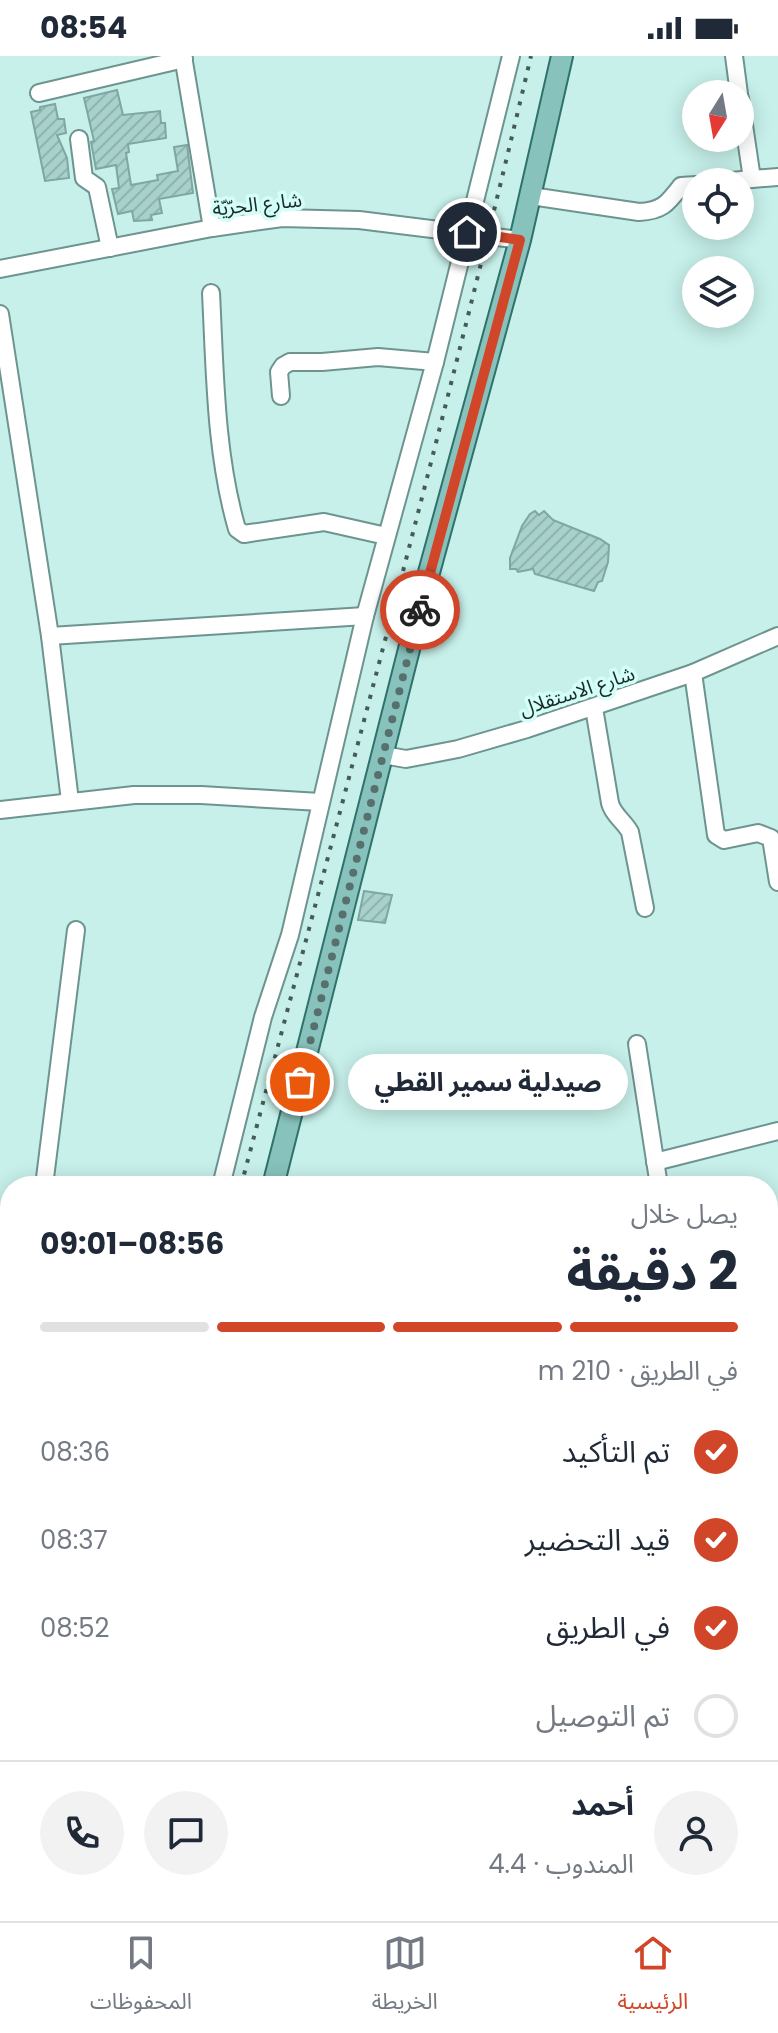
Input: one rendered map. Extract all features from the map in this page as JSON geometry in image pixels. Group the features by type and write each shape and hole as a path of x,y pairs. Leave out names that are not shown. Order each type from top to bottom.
{"main road":[{"path":"276,1176 430,569 520,240 562,56"}],"street":[{"path":"223,1176 263,1017 290,935 365,616 435,362 511,56"},
{"path":"734,56 738,80"},
{"path":"39,93 184,57 212,228"},
{"path":"79,139 84,178 97,187 110,248"},
{"path":"754,179 778,177"},
{"path":"531,196 654,212 662,208 682,186"},
{"name":"شارع الحرّيّة","path":"0,269 212,228 282,218 315,218 467,232 520,240"},
{"path":"211,293 218,419 237,529 244,534 324,522 386,536"},
{"path":"0,314 50,636 70,801"},
{"path":"281,396 279,372 290,362 378,357 435,362"},
{"path":"50,636 365,616"},
{"name":"شارع الاستقلال","path":"383,755 406,759 458,749 594,708 693,673 778,636"},
{"path":"693,673 716,835 724,840 758,833 771,838 778,882"},
{"path":"594,708 612,811 630,832 645,908"},
{"path":"0,810 134,795 201,795 320,802"},
{"path":"45,1176 76,930"},
{"path":"637,1044 657,1176"},
{"path":"655,1162 778,1131"}],"building":[{"path":"117,90 123,115 160,111 161,123 165,123 166,138 128,144 129,152 126,153 131,185 158,180 157,175 178,171 174,147 187,145 193,193 159,199 162,213 151,215 152,220 134,221 132,211 118,214 112,189 119,188 116,165 96,169 91,142 94,141 84,98"},
{"path":"55,104 58,119 64,119 66,133 57,135 67,158 69,178 45,181 31,112"},
{"path":"535,511 539,515 544,511 553,520 609,545 602,581 598,582 594,591 535,574 533,569 518,572 510,569 510,558 522,526"},
{"path":"364,891 392,895 385,923 358,920"}],"railway":[{"path":"244,1176 426,481 531,56"}],"way so far":[{"path":"300,1082 420,610"}],"place":[{"name":"صيدلية سمير القطي","path":"300,1082"}],"route":[{"path":"420,610 520,240 467,232"}]}
